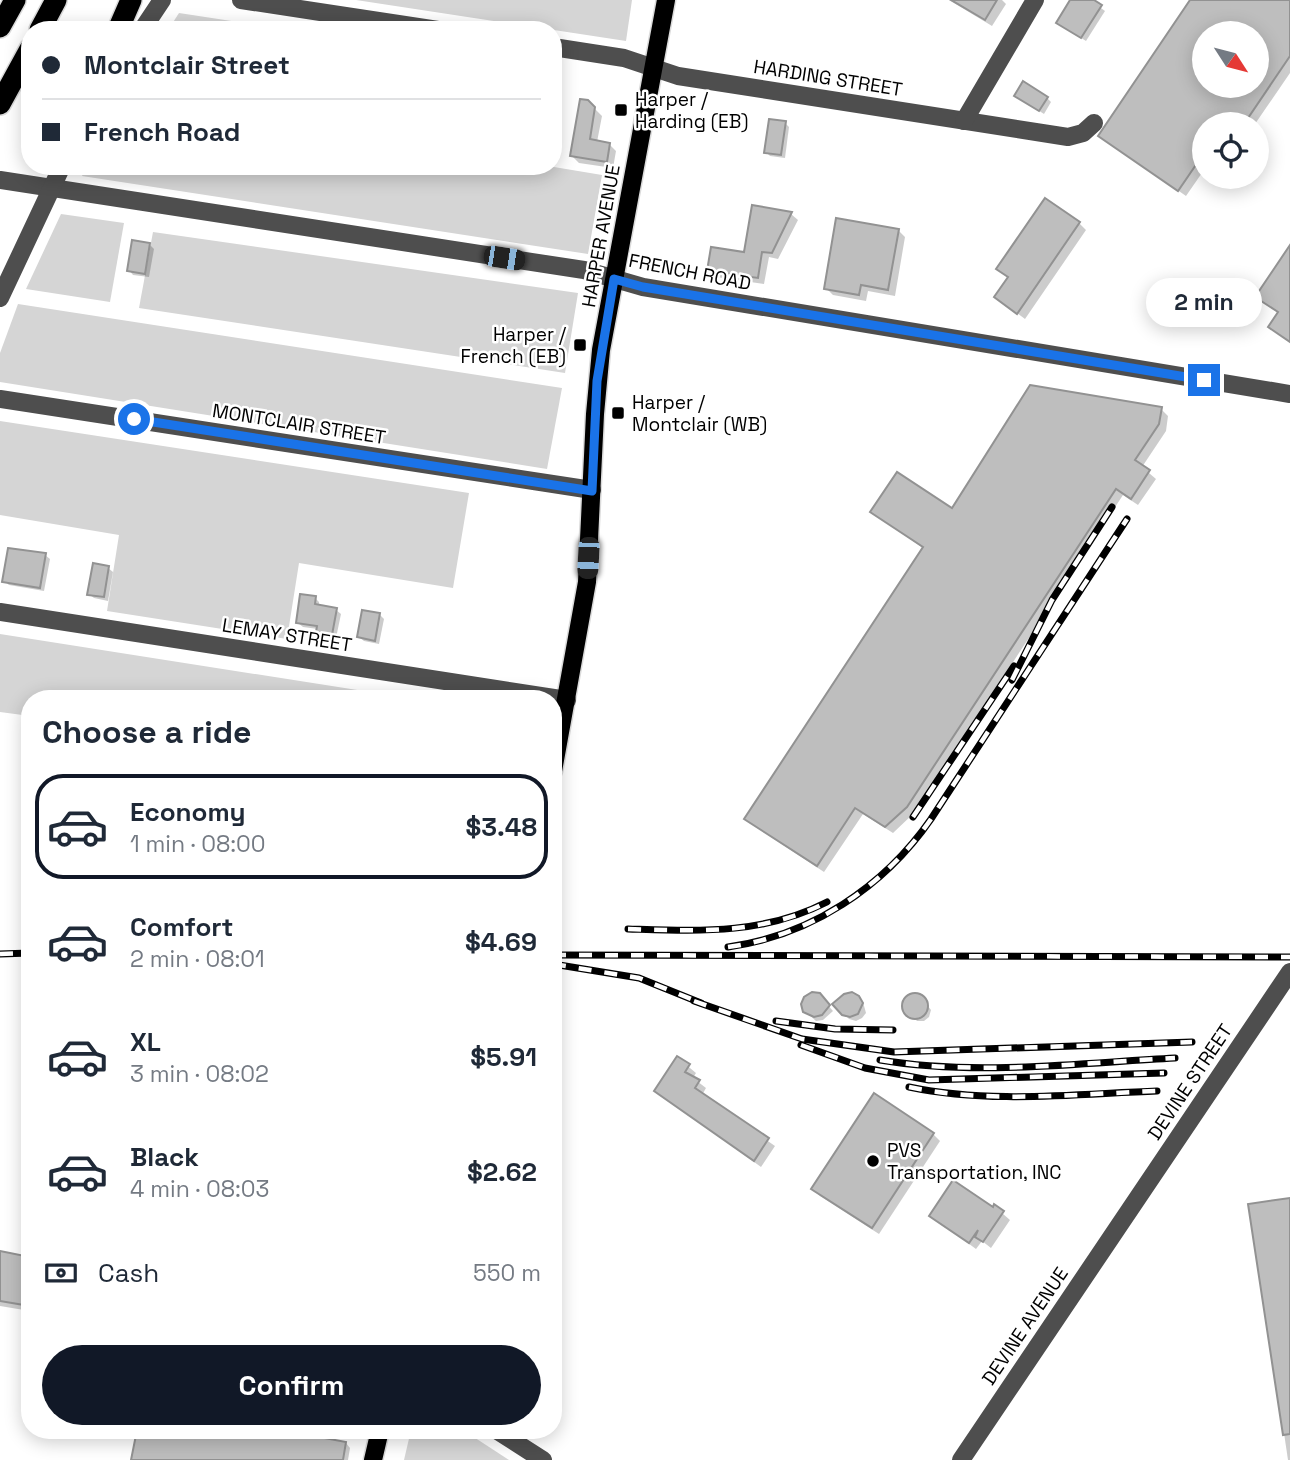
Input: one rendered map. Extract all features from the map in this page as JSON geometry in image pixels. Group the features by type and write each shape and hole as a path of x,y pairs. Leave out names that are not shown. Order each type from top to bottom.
{"highway":[{"path":"0,27 15,0"},
{"path":"45,21 56,0"},
{"path":"122,21 131,0"},
{"path":"0,104 21,65"}],"main road":[{"name":"HARPER AVENUE","path":"562,725 587,582 597,381 666,0"},
{"path":"373,1460 378,1439"}],"street":[{"path":"148,21 162,0"},
{"path":"241,0 379,21"},
{"path":"964,121 1035,0"},
{"name":"HARDING STREET","path":"562,48 624,58 678,76 1068,137 1083,134 1094,123"},
{"path":"0,298 58,175"},
{"name":"FRENCH ROAD","path":"3,180 584,270 643,287 1290,394"},
{"name":"MONTCLAIR STREET","path":"0,399 592,491"},
{"name":"LEMAY STREET","path":"0,612 503,690"},
{"name":"LEMAY STREET","path":"562,699 567,700"},
{"name":"DEVINE STREET","path":"1125,1215 1290,972"},
{"name":"DEVINE AVENUE","path":"961,1460 1125,1215"},
{"path":"510,1439 542,1460"}],"shaded area":[{"path":"356,0 632,0 626,41 562,31 562,21 494,21"},
{"path":"179,13 232,21 174,21"},
{"path":"562,168 602,175 588,254 82,176 562,175"},
{"path":"61,214 124,223 110,302 26,289"},
{"path":"153,232 578,293 565,373 139,308"},
{"path":"18,304 562,388 547,469 0,382 0,353"},
{"path":"0,421 469,493 453,588 299,563 287,639 107,611 119,535 0,515"},
{"path":"0,634 357,690 21,690 21,715 0,712"},
{"path":"409,1439 477,1439 509,1460 404,1460"}],"building":[{"path":"951,0 997,0 985,20"},
{"path":"1070,0 1094,0 1102,5 1081,38 1056,23"},
{"path":"1190,0 1290,0 1290,56 1269,87 1269,21 1192,21 1192,98 1262,98 1252,112 1192,112 1192,171 1178,191 1098,136"},
{"path":"1023,81 1048,97 1039,111 1014,96"},
{"path":"580,99 588,100 595,107 590,139 610,143 607,162 570,156"},
{"path":"769,119 786,121 781,155 764,153"},
{"path":"1045,198 1080,222 1017,314 994,297 1008,277 996,269"},
{"path":"752,205 792,212 772,253 762,252 758,278 707,271 711,247 744,252"},
{"path":"836,218 899,229 888,290 861,285 859,295 824,289"},
{"path":"132,240 150,243 145,274 127,271"},
{"path":"1290,245 1290,342 1268,327 1278,312 1255,297"},
{"path":"1030,385 1162,407 1159,424 1135,460 1150,470 1131,499 1116,489 907,807 885,827 855,808 817,866 744,819 923,547 870,512 897,472 952,508"},
{"path":"8,548 46,553 40,588 2,582"},
{"path":"93,563 109,566 104,597 87,595"},
{"path":"300,594 316,596 315,604 337,608 332,635 316,632 317,626 296,623"},
{"path":"362,610 380,613 375,641 357,637"},
{"path":"812,992 820,993 830,1005 822,1015 814,1017 803,1012 801,1004 804,997"},
{"path":"852,992 859,996 863,1003 858,1014 850,1017 842,1015 832,1004 844,994"},
{"path":"915,993 924,997 928,1006 924,1015 915,1019 906,1015 902,1006 906,997"},
{"path":"677,1056 690,1064 685,1072 700,1080 695,1088 769,1138 754,1161 654,1091"},
{"name":"PVS Transportation, INC","path":"874,1093 934,1133 872,1228 811,1189"},
{"name":"PVS Transportation, INC","path":"953,1180 993,1207 994,1204 1004,1211 983,1242 975,1237 978,1230 969,1243 929,1216"},
{"path":"1290,1198 1290,1434 1283,1435 1248,1204"},
{"path":"0,1251 21,1255 21,1304 0,1301"},
{"path":"135,1439 330,1439 346,1442 343,1460 131,1460"}],"railway":[{"path":"1012,680 1052,600 1112,507"},
{"path":"728,947 788,932 816,920 868,886 912,844 1127,519"},
{"path":"913,817 1014,666"},
{"path":"628,929 704,930 754,926 803,913 827,902"},
{"path":"0,954 21,953"},
{"path":"562,955 1290,957"},
{"path":"562,965 639,978 701,1003"},
{"path":"694,1001 802,1039 894,1052 1192,1042"},
{"path":"776,1021 835,1029 893,1030"},
{"path":"801,1045 865,1068 929,1080 1164,1073"},
{"path":"880,1060 916,1065 990,1068 1175,1058"},
{"path":"909,1087 1001,1097 1157,1091"}],"place":[{"name":"Harper / Harding (EB)","path":"621,110"},
{"name":"Harper / French (EB)","path":"580,345"},
{"name":"Harper / Montclair (WB)","path":"618,413"},
{"name":"PVS Transportation, INC","path":"873,1161"}],"route":[{"path":"134,419 592,491 597,381 614,279 643,287 1204,380"}]}
